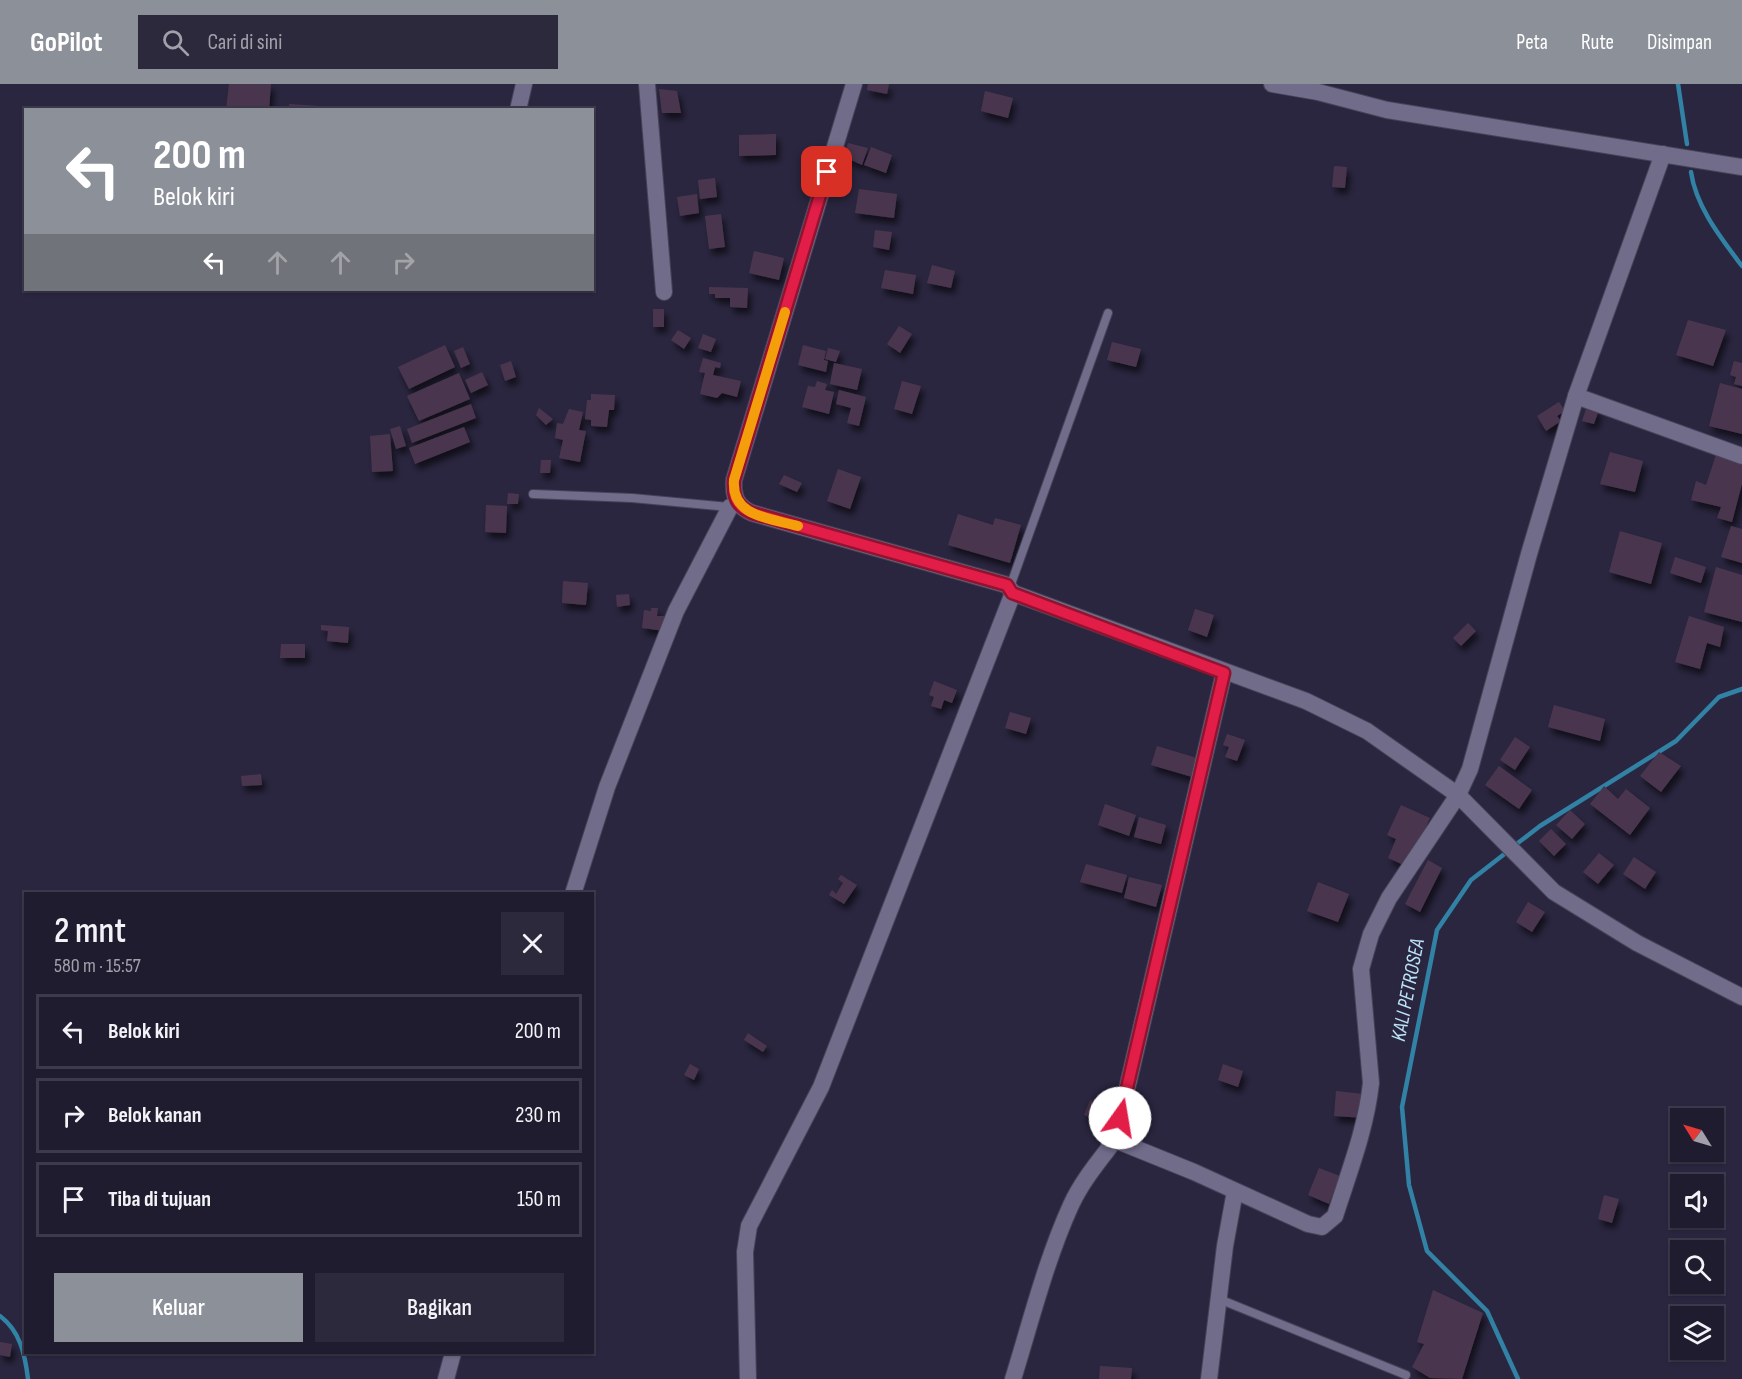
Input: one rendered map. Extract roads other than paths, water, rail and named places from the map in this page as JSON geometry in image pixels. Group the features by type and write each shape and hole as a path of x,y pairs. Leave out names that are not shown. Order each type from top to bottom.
{"street":[{"path":"518,108 524,84"},
{"path":"647,84 664,292"},
{"path":"574,892 607,787 676,611 733,505 734,480 854,84"},
{"path":"1272,84 1306,87 1388,110 1742,167"},
{"path":"1115,1140 1315,1225 1322,1227 1335,1216 1370,1100 1371,1083 1361,969 1371,934 1389,898 1458,795 1470,770 1529,554 1576,396 1663,154"},
{"path":"1576,396 1742,456"},
{"path":"733,505 752,513 1011,590 1224,673 1306,701 1367,731 1458,795 1545,884 1566,900 1637,943 1742,997"},
{"path":"748,1379 745,1252 749,1226 760,1200 821,1087 1011,590"},
{"path":"1013,1379 1054,1249 1071,1205 1084,1182 1115,1140 1224,673"},
{"path":"1209,1379 1235,1191"},
{"path":"446,1379 453,1354"}],"lane":[{"path":"1011,590 1108,313"},
{"path":"533,494 733,505"},
{"path":"1219,1299 1406,1375"}],"waterway":[{"name":"KALI PETROSEA","path":"1678,84 1687,144"},
{"name":"KALI PETROSEA","path":"1691,172 1704,210 1742,266"},
{"name":"KALI PETROSEA","path":"1514,846 1540,826 1676,741 1719,697 1742,689"},
{"name":"KALI PETROSEA","path":"1507,852 1471,880 1437,930 1402,1107 1409,1185 1427,1251 1487,1311 1518,1379"},
{"path":"0,1316 17,1336 28,1379"}]}
